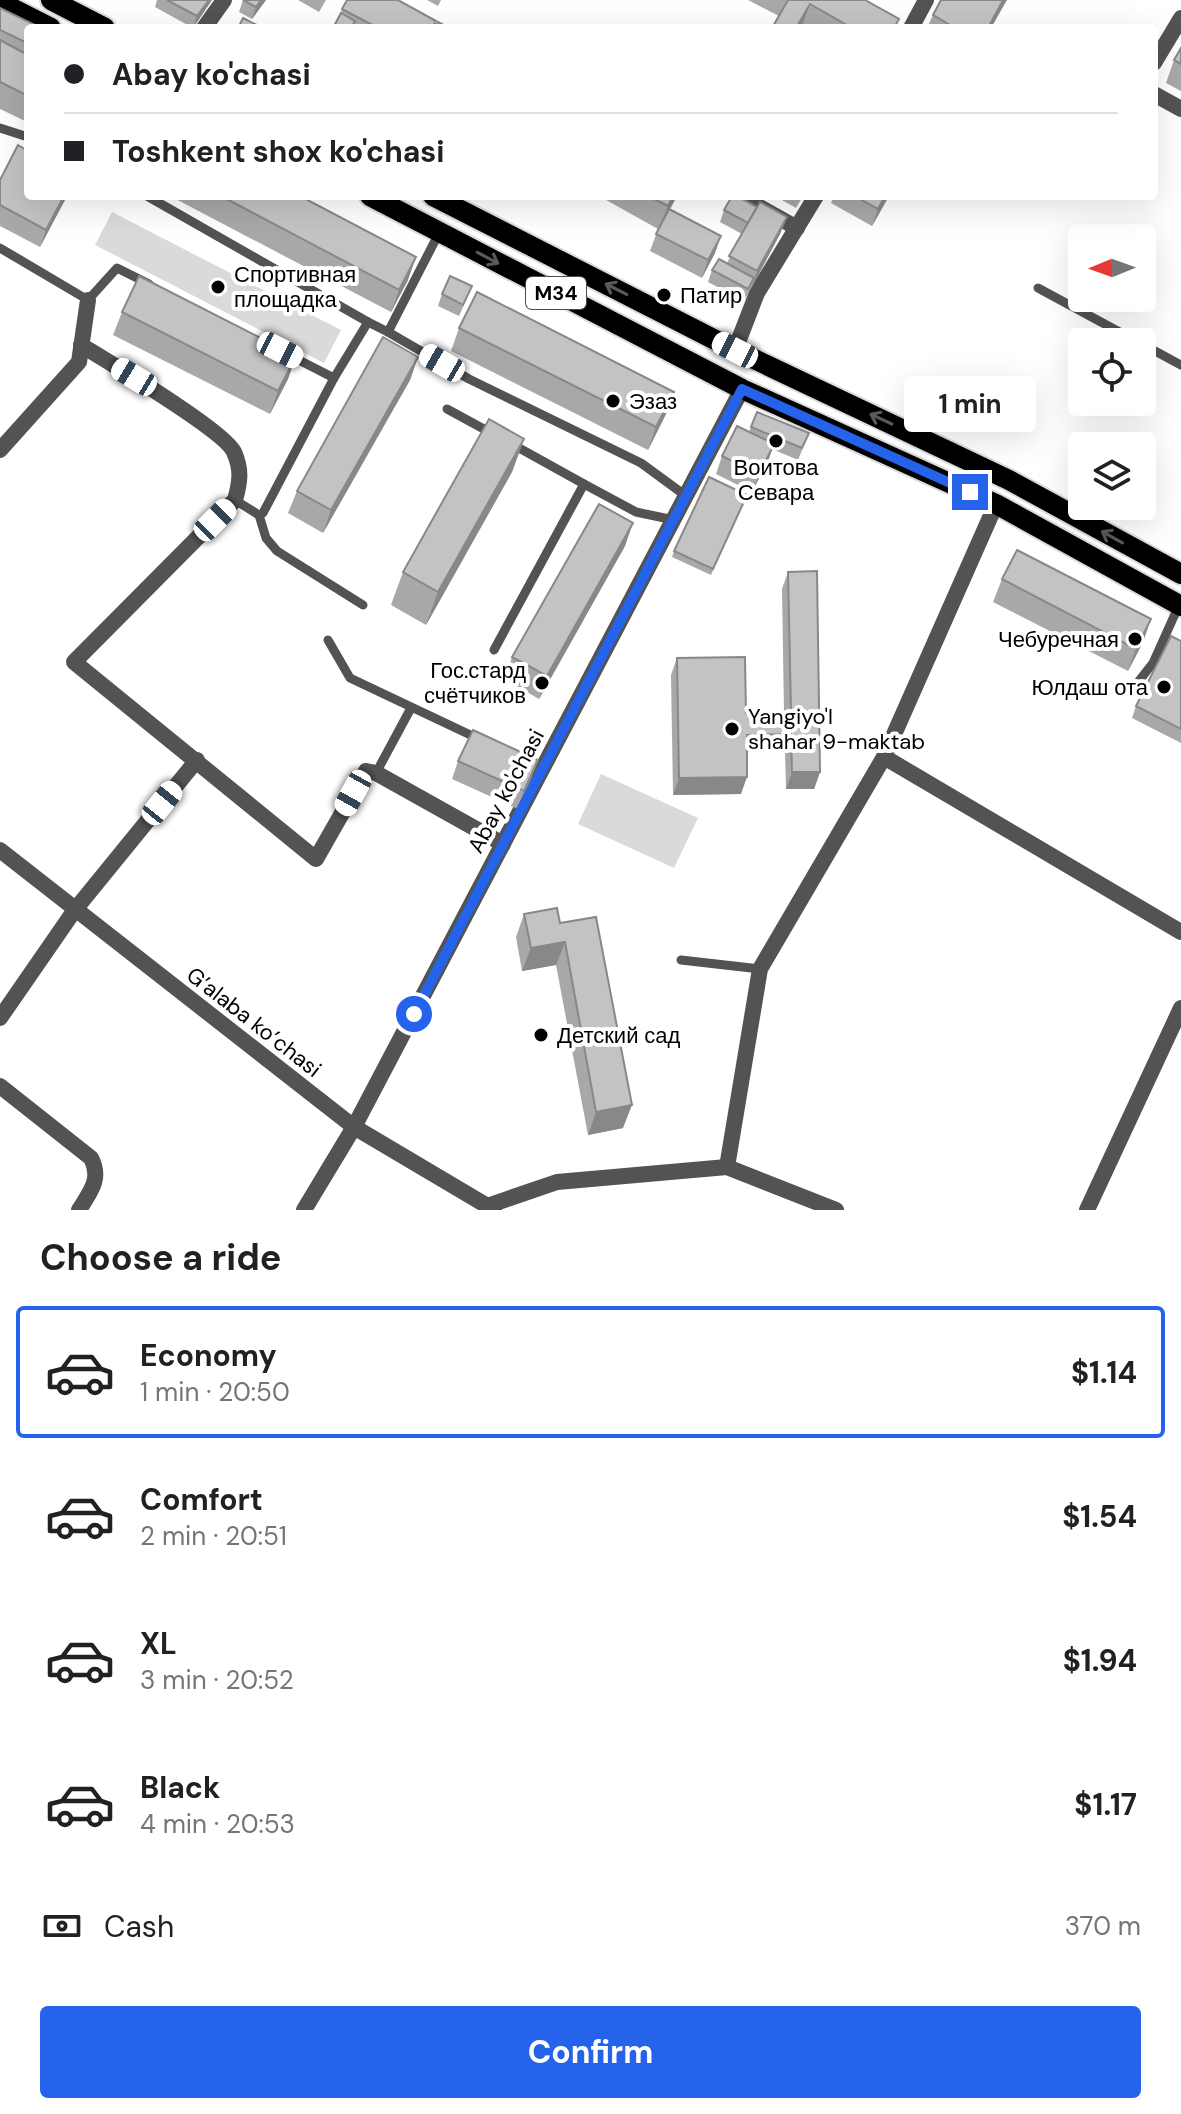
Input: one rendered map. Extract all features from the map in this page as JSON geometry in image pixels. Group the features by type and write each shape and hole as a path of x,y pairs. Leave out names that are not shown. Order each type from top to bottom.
{"main road":[{"path":"51,0 97,24"},
{"path":"0,2 43,24"},
{"name":"M34","path":"378,200 742,389 996,504 1180,605"},
{"name":"M34","path":"441,200 735,350 1009,480 1181,574"},
{"path":"721,378 735,350"},
{"path":"742,389 759,361"}],"street":[{"path":"207,24 224,0"},
{"path":"913,24 926,0"},
{"path":"1158,56 1181,18"},
{"path":"1158,96 1181,109"},
{"path":"747,200 797,228"},
{"path":"735,350 757,293 814,200"},
{"path":"0,450 79,362 88,300"},
{"path":"81,345 134,377 233,449 242,478 235,500 74,662 316,859 366,771 376,773 503,844"},
{"name":"Abay ko'chasi","path":"304,1210 354,1127 742,389"},
{"path":"727,1167 760,969 884,757 996,504"},
{"path":"884,757 1181,932"},
{"path":"0,1018 74,911 197,760"},
{"name":"G’alaba ko’chasi","path":"0,850 74,911 354,1127 491,1208"},
{"path":"1087,1210 1181,1008"},
{"path":"0,1086 91,1158 97,1169 96,1181 79,1210"},
{"path":"491,1208 557,1182 727,1167 836,1210"}],"lane":[{"path":"0,128 24,136"},
{"path":"154,200 469,379 641,463 686,496"},
{"path":"388,332 440,233"},
{"path":"0,248 88,300 117,268 158,288"},
{"path":"1038,288 1112,328"},
{"path":"259,515 285,475 334,378 368,322"},
{"path":"280,350 334,378"},
{"path":"1156,352 1181,365"},
{"path":"447,409 636,512 674,520"},
{"path":"494,650 584,484"},
{"path":"235,500 259,515 266,538 277,551 363,605"},
{"path":"1135,686 1153,663 1180,605"},
{"path":"328,640 350,678 482,741"},
{"path":"376,773 411,708"},
{"path":"681,960 760,969"}],"shaded area":[{"name":"Спортивная площадка","path":"112,212 341,330 324,363 95,245"},
{"path":"601,774 698,818 674,868 578,824"}],"building":[{"path":"167,0 209,0 197,16"},
{"path":"243,0 261,0 256,7"},
{"path":"347,0 398,0 436,21 434,24 370,24 342,9"},
{"path":"788,0 865,0 899,19 896,24 845,24 810,4 798,24 774,24"},
{"path":"941,0 1003,0 990,24 948,24 933,15"},
{"path":"0,8 33,24 24,24 24,42 0,30"},
{"path":"341,13 355,21 353,24 335,24"},
{"path":"243,18 255,24 240,24"},
{"path":"0,40 24,53 24,94 0,82"},
{"path":"1181,48 1181,64 1174,60"},
{"path":"18,145 24,149 24,200 62,200 46,230 0,205 0,180"},
{"path":"229,200 308,200 416,257 399,290"},
{"path":"656,200 671,200 668,206"},
{"path":"730,200 744,200 757,207 748,223 724,210"},
{"path":"862,200 883,200 878,209"},
{"path":"760,202 787,217 757,271 729,256"},
{"path":"669,209 721,236 708,260 656,234"},
{"path":"719,259 754,278 748,289 712,270"},
{"path":"139,276 296,356 278,391 122,312"},
{"path":"450,276 472,286 463,305 442,294"},
{"path":"477,292 674,392 656,427 459,328"},
{"path":"383,337 418,357 331,510 297,491"},
{"path":"757,412 809,433 802,448 751,427"},
{"path":"489,419 524,439 438,592 403,572"},
{"path":"737,426 774,444 759,475 722,456"},
{"path":"709,477 747,495 713,569 674,551"},
{"path":"599,504 633,523 547,676 512,657"},
{"path":"1017,550 1151,619 1136,649 1002,579"},
{"path":"817,571 820,772 792,772 791,734 747,735 747,777 679,778 677,658 745,657 746,713 791,712 788,572"},
{"name":"Юлдаш ота","path":"1171,636 1181,641 1181,729 1136,706"},
{"path":"473,730 538,760 524,791 458,761"},
{"path":"557,908 560,923 596,917 632,1105 596,1112 565,942 531,948 524,914"}],"place":[{"name":"Спортивная площадка","path":"218,287"},
{"name":"Патир","path":"664,295"},
{"name":"Эзаз","path":"613,401"},
{"name":"Воитова Севара","path":"776,441"},
{"name":"Чебуречная","path":"1135,639"},
{"name":"Гос.стард счётчиков","path":"542,683"},
{"name":"Юлдаш ота","path":"1164,687"},
{"name":"Yangiyo'l shahar 9-maktab","path":"732,729"},
{"name":"Детский сад","path":"541,1035"}],"route":[{"path":"414,1014 742,389 970,492"}]}
